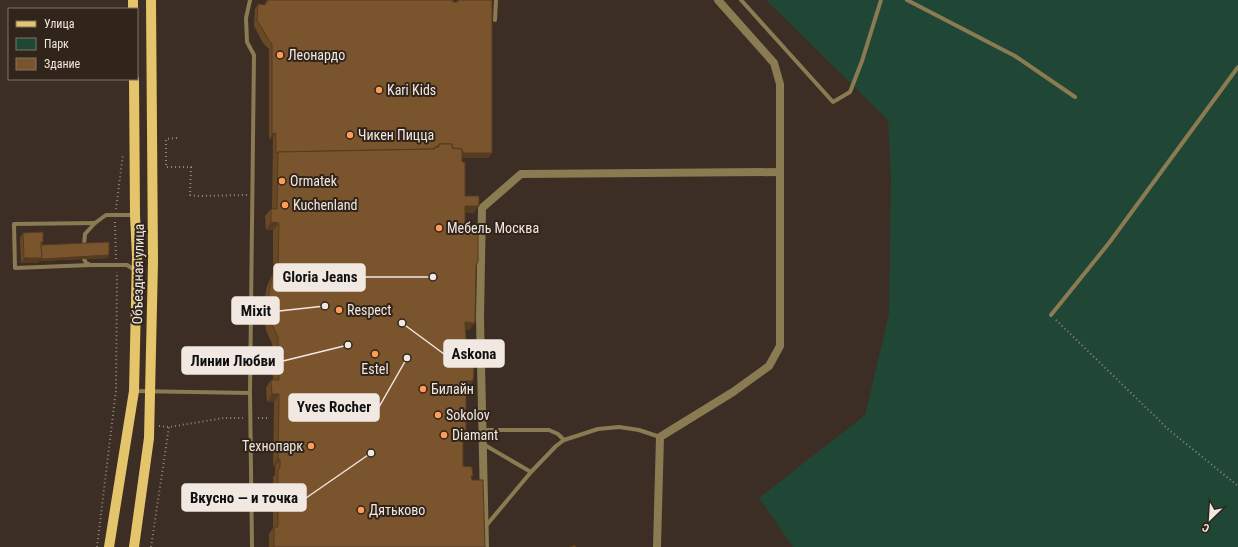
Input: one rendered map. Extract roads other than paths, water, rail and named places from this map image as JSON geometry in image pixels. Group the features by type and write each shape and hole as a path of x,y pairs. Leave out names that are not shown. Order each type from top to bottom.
{"main road":[{"name":"Объездная улица","path":"134,547 149,438 153,262 151,0"},
{"name":"Объездная улица","path":"109,547 134,391 137,257 134,215 134,80"}],"street":[{"path":"657,547 660,438 733,392 769,366 780,346 780,84 774,63 718,0"},
{"path":"485,547 480,318 482,208 521,174 780,172"}],"lane":[{"path":"250,0 246,18 247,42 254,55 250,393 252,547"},
{"path":"495,20 496,0"},
{"path":"741,0 833,102 850,92 862,61 881,0"},
{"path":"907,0 1015,56 1075,97"},
{"path":"1051,315 1108,243 1238,67"},
{"path":"84,245 85,234 95,223 106,215 134,215"},
{"path":"95,223 14,224 15,268 127,265 136,272"},
{"path":"84,259 86,263 91,265"},
{"path":"134,391 250,393"},
{"path":"485,527 531,472 556,446 564,440 598,429 619,427 639,430 660,438"},
{"path":"482,430 549,430 558,434 564,440"},
{"path":"483,443 531,472"}],"place":[{"name":"Леонардо","path":"280,55"},
{"name":"Kari Kids","path":"379,90"},
{"name":"Чикен Пицца","path":"350,135"},
{"name":"Ormatek","path":"282,181"},
{"name":"Kuchenland","path":"285,205"},
{"name":"Мебель Москва","path":"439,228"},
{"name":"Gloria Jeans","path":"433,277"},
{"name":"Mixit","path":"325,306"},
{"name":"Respect","path":"339,310"},
{"name":"Askona","path":"402,323"},
{"name":"Линии Любви","path":"348,345"},
{"name":"Estel","path":"375,354"},
{"name":"Yves Rocher","path":"407,358"},
{"name":"Билайн","path":"423,389"},
{"name":"Sokolov","path":"438,415"},
{"name":"Diamant","path":"444,435"},
{"name":"Технопарк","path":"311,446"},
{"name":"Вкусно — и точка","path":"371,453"},
{"name":"Дятьково","path":"361,510"}]}
